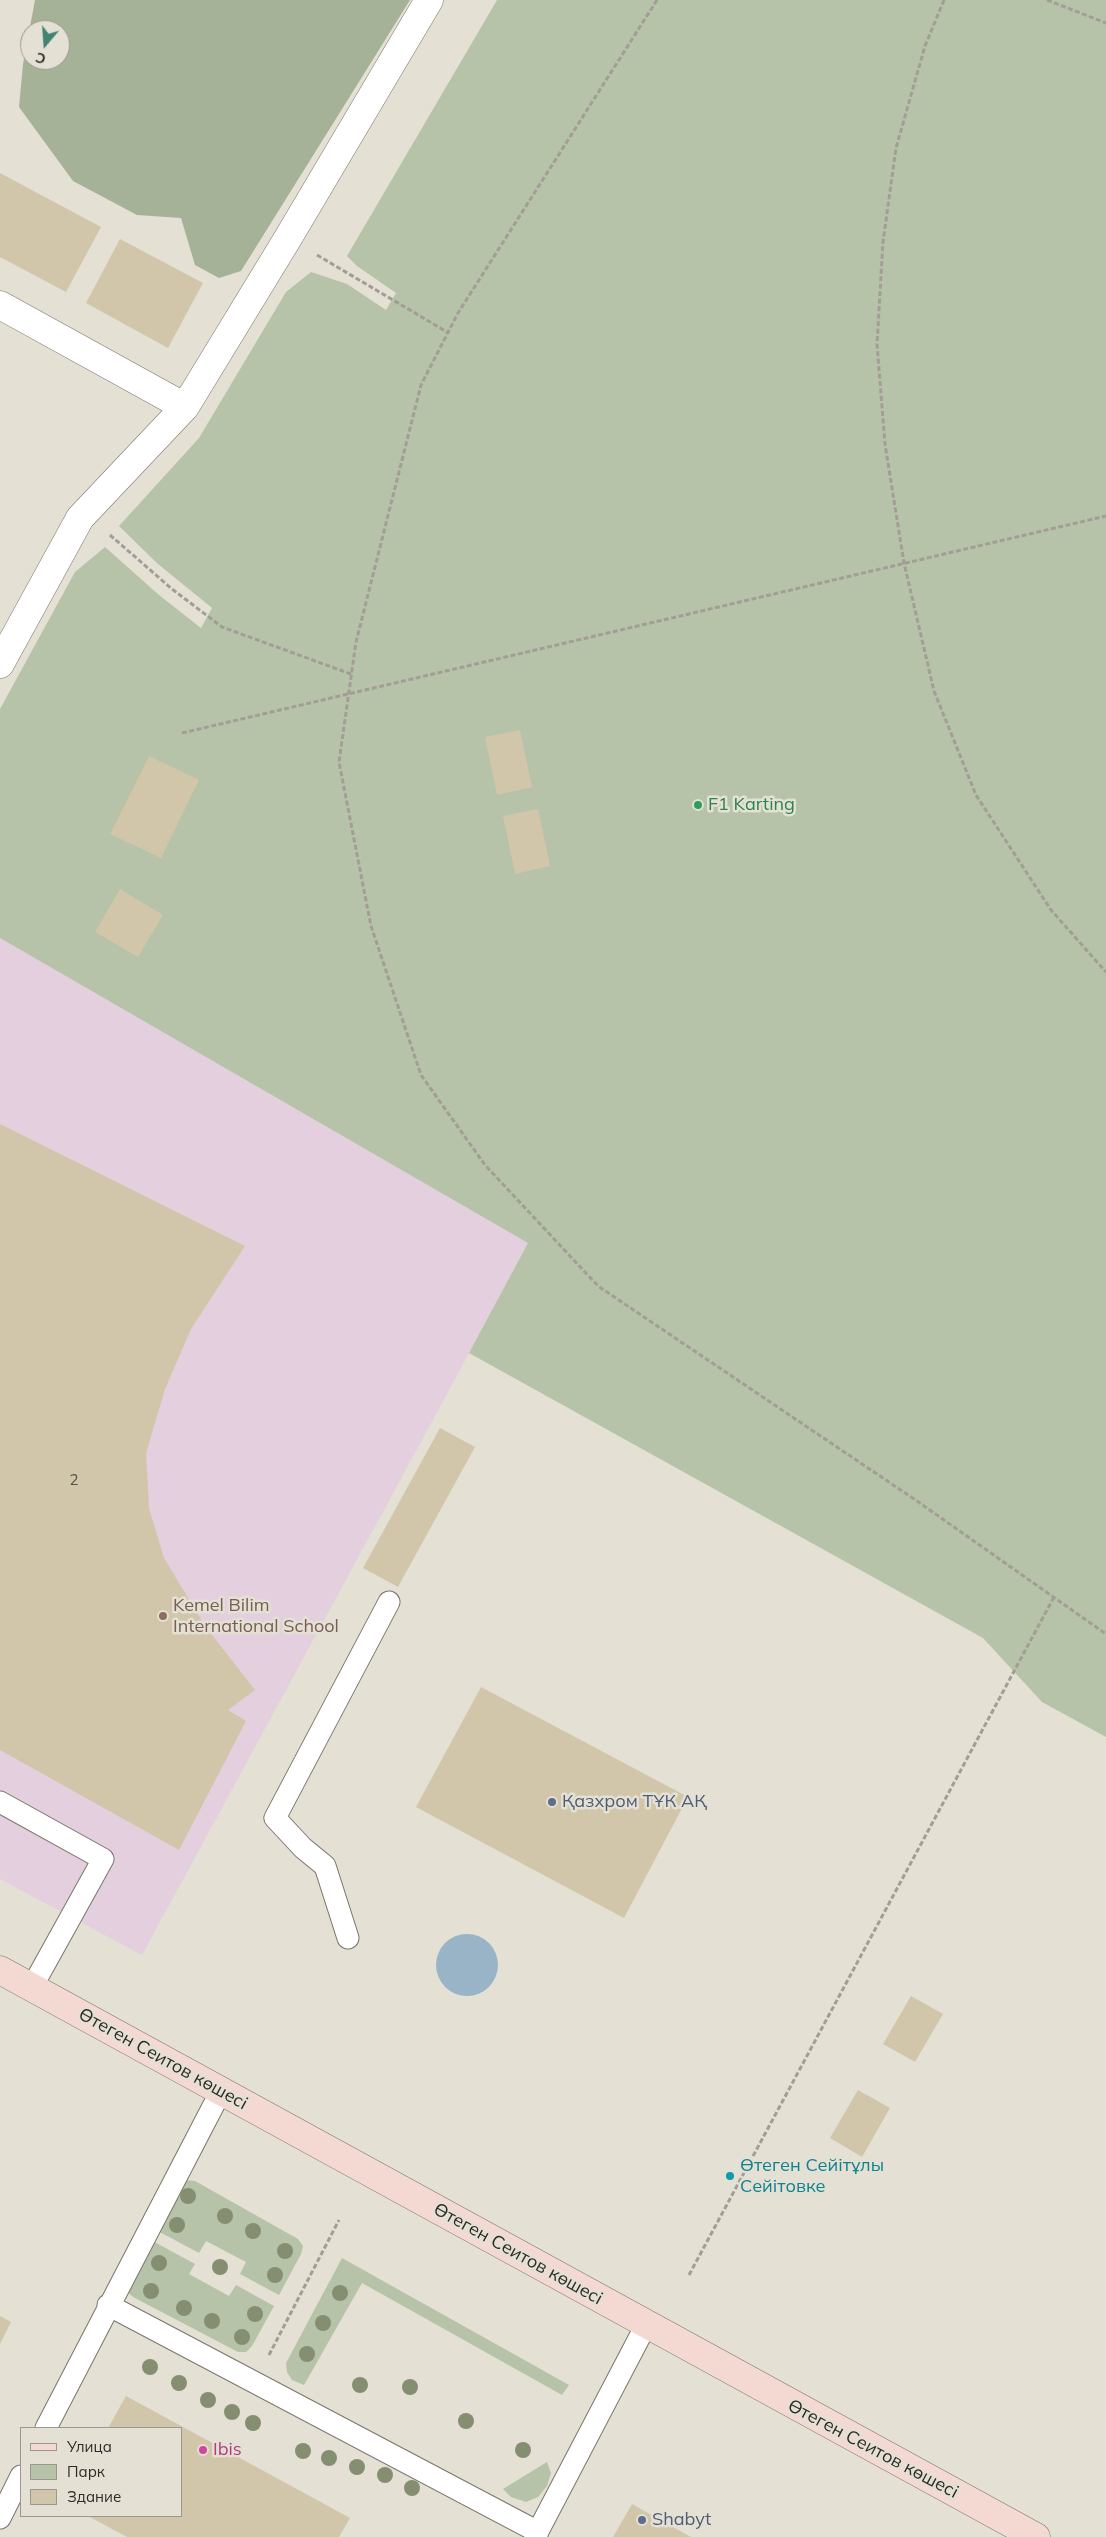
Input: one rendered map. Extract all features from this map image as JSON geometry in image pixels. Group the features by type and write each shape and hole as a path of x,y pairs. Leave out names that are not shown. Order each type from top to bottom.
{"main road":[{"name":"Өтеген Сеитов көшесі","path":"0,1970 1036,2537"}],"street":[{"path":"0,664 76,526 185,407 429,0"},
{"path":"0,305 185,407"}],"lane":[{"path":"348,1938 325,1866 303,1848 275,1818 389,1602"},
{"path":"0,1802 103,1859 32,1987"},
{"path":"47,2427 108,2305 221,2091"},
{"path":"108,2305 537,2534 646,2325"},
{"path":"0,2518 20,2478"}],"path":[{"path":"657,0 447,332 422,385 356,642 339,762 371,926 421,1075 485,1165 598,1286 917,1501 1106,1634"},
{"path":"944,0 925,46 896,148 883,242 877,344 884,444 904,563 934,691 976,795 1050,910 1106,972"},
{"path":"1047,0 1106,23"},
{"path":"288,238 447,332"},
{"path":"87,512 172,589 222,627 351,674"},
{"path":"182,734 1106,516"},
{"path":"689,2276 1054,1597"},
{"path":"254,2382 339,2220"}],"shaded area":[{"name":"Kemel Bilim International School","path":"0,938 529,1243 142,1955 0,1879"}],"green space":[{"path":"35,0 410,0 241,271 219,278 195,265 181,218 137,215 73,181 19,107 22,70 70,70 70,20 31,20"},
{"path":"497,0 1106,0 1106,1737 1042,1702 983,1638 469,1353 528,1243 0,938 0,709 75,572 105,547 159,595 201,628 212,608 158,564 119,526 199,438 286,292 311,272 347,284 386,310 396,293 357,266 347,256"},
{"path":"186,2180 195,2181 298,2239 303,2246 301,2254 279,2295 240,2274 246,2262 206,2241 199,2253 154,2229"},
{"path":"149,2239 195,2264 189,2274 229,2296 236,2285 274,2306 252,2346 246,2352 238,2352 133,2297 126,2291"},
{"path":"342,2258 569,2385 562,2395 362,2283 304,2385 292,2380 287,2372 286,2363"},
{"path":"547,2462 551,2473 547,2486 538,2497 526,2502 511,2497 503,2489"}],"water":[{"path":"461,1934 473,1934 489,1943 496,1953 498,1965 496,1977 489,1987 473,1996 461,1996 450,1991 441,1982 436,1971 436,1959 441,1948 450,1939"}],"building":[{"path":"0,173 101,227 66,292 0,257"},
{"path":"120,239 203,283 168,348 86,303"},
{"path":"520,730 532,787 497,795 485,737"},
{"path":"149,756 199,780 161,858 110,834"},
{"path":"538,809 550,866 515,874 503,816"},
{"path":"120,889 163,915 138,957 95,932"},
{"path":"0,1124 245,1246 191,1329 165,1389 146,1453 149,1508 164,1558 205,1626 255,1690 228,1710 246,1721 179,1850 0,1750"},
{"path":"440,1428 475,1447 398,1587 363,1568"},
{"name":"Қазхром ТҰК АҚ","path":"481,1687 688,1797 624,1918 416,1807"},
{"path":"911,1996 943,2014 915,2062 883,2044"},
{"path":"858,2090 890,2108 862,2157 830,2138"},
{"path":"0,2316 11,2322 0,2344"},
{"name":"Ibis","path":"126,2396 350,2518 339,2537 127,2537 90,2517 182,2517 182,2427 109,2427"},
{"name":"Shabyt","path":"632,2504 691,2537 613,2537"}],"place":[{"name":"F1 Karting","path":"698,805"},
{"name":"Kemel Bilim International School","path":"163,1616"},
{"name":"Қазхром ТҰК АҚ","path":"552,1802"},
{"name":"Өтеген Сейітұлы Сейітовке","path":"730,2176"},
{"name":"Ibis","path":"203,2450"},
{"name":"Shabyt","path":"642,2520"}]}
